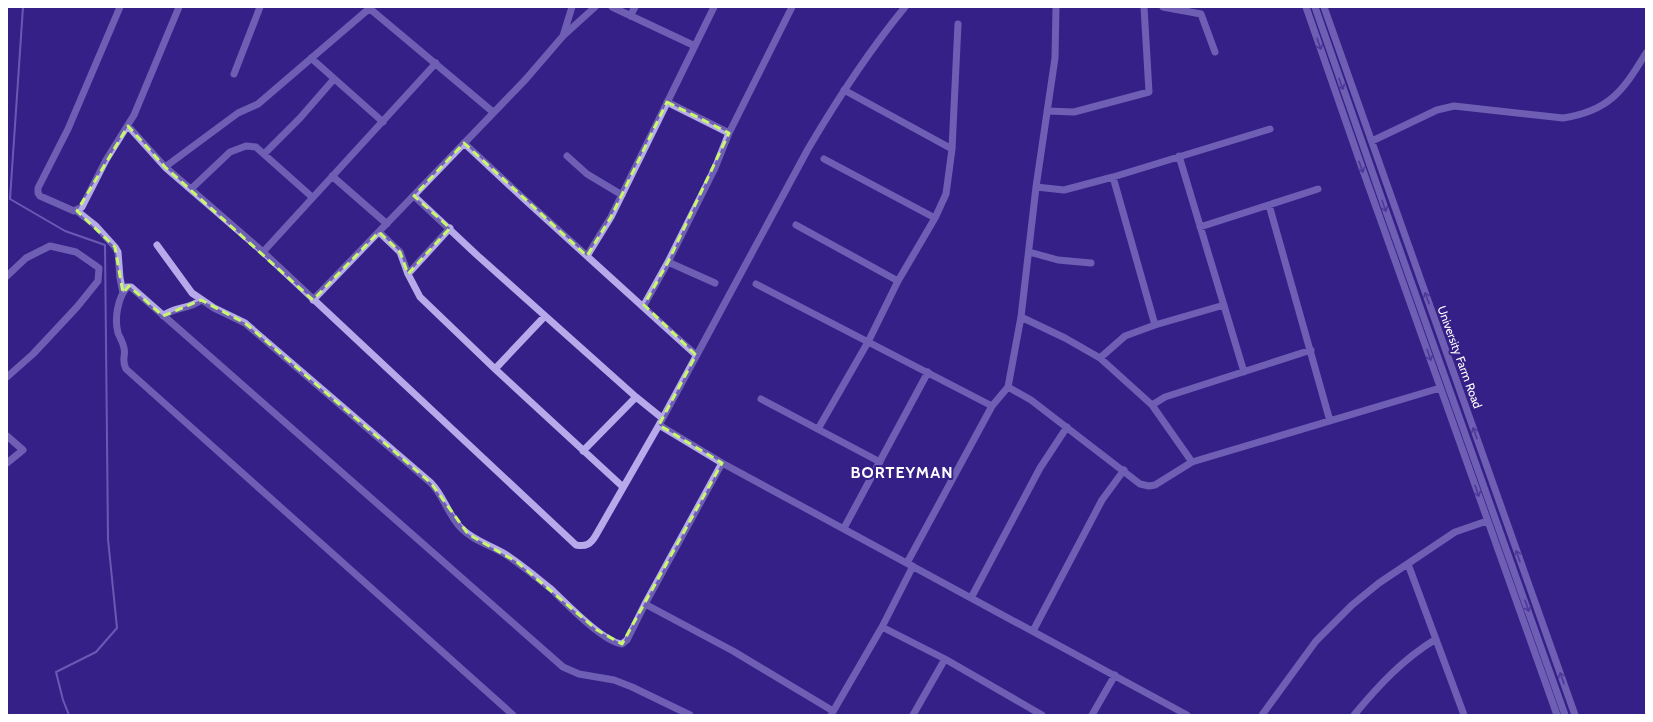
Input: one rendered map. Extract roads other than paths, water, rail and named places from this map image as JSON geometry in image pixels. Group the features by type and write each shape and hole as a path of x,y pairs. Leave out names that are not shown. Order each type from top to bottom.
{"street":[{"path":"120,7 68,129 38,188 38,193 40,196 70,210 77,210 82,207 106,160 137,110 179,7"},
{"path":"234,74 260,7"},
{"path":"164,167 238,113 258,104 370,7 493,112"},
{"path":"563,36 572,7"},
{"path":"313,300 526,79 563,36 595,7"},
{"path":"612,7 695,46"},
{"path":"630,16 635,7"},
{"path":"588,256 612,217 714,7"},
{"path":"644,305 668,262 715,168 729,133 792,7"},
{"path":"128,126 164,167 263,252 576,545 584,546 591,542 659,425 808,148 875,44 905,7"},
{"path":"645,604 733,651 832,713 882,626 910,565 992,406 1008,387 1021,318 1036,187 1055,58 1056,7"},
{"path":"1047,111 1074,112 1149,92 1144,7"},
{"path":"1163,7 1201,14 1215,52"},
{"path":"1306,7 1557,715"},
{"name":"University Farm Road","path":"1315,7 1565,715"},
{"name":"University Farm Road","path":"1324,7 1575,715"},
{"path":"818,429 868,342 898,281 935,218 946,194 952,149 958,24"},
{"path":"1372,141 1437,110 1454,106 1563,118 1576,116 1608,103 1622,89 1646,53"},
{"path":"311,58 383,122"},
{"path":"263,252 436,63"},
{"path":"264,154 300,118 334,79"},
{"path":"844,90 952,149"},
{"path":"667,102 729,133"},
{"path":"1036,187 1064,190 1113,177 1270,129"},
{"path":"464,143 644,305 696,354"},
{"path":"191,190 230,152 237,148 246,146 256,147 312,197"},
{"path":"567,156 587,174 622,195"},
{"path":"1179,156 1244,372"},
{"path":"824,159 935,218"},
{"path":"332,176 386,224"},
{"path":"1113,177 1155,325"},
{"path":"1200,228 1318,189"},
{"path":"414,196 545,316 636,397 662,418"},
{"path":"1269,205 1330,421"},
{"path":"77,210 96,226 118,252 122,293"},
{"path":"796,225 898,281"},
{"path":"408,274 450,228"},
{"path":"380,232 400,252 408,274 420,297 623,487"},
{"path":"7,276 26,258 50,246 76,252 99,268 98,281 77,307 33,354 7,377"},
{"path":"157,246 183,282 201,300 240,320 252,328 272,347 431,483 441,494 453,517 468,534 476,540 504,553 533,574 609,639 618,644 625,643 722,463"},
{"path":"1029,252 1058,260 1091,262"},
{"path":"668,262 715,283"},
{"path":"756,284 992,406"},
{"path":"513,715 126,369 123,362 124,346 118,331 117,320 118,304 122,293 127,287 130,287 563,667 579,674 614,680 690,715"},
{"path":"163,316 174,309 189,308 201,300"},
{"path":"1100,358 1125,336 1155,325 1224,305"},
{"path":"496,369 545,316"},
{"path":"1021,318 1065,338 1100,358 1152,405 1192,462"},
{"path":"1152,405 1165,397 1311,350"},
{"path":"844,528 928,372"},
{"path":"1008,387 1031,400 1124,470 1140,484 1149,486 1155,485 1192,462 1440,388"},
{"path":"584,452 636,397"},
{"path":"761,399 880,462"},
{"path":"659,425 722,463 1187,715"},
{"path":"971,598 1040,468 1067,427"},
{"path":"7,436 23,450 7,463"},
{"path":"1033,631 1102,500 1124,470"},
{"path":"1262,715 1316,641 1332,624 1379,583 1455,532 1487,521"},
{"path":"1408,564 1464,715"},
{"path":"882,626 945,659 1042,715"},
{"path":"1354,715 1398,666 1416,651 1436,639"},
{"path":"913,715 945,659"},
{"path":"1092,715 1115,675"}],"waterway":[{"path":"23,7 10,199 65,231 105,245 108,539 117,628 96,652 56,672 63,700 69,715"}],"district":[{"name":"BORTEYMAN","path":"902,472"}]}
